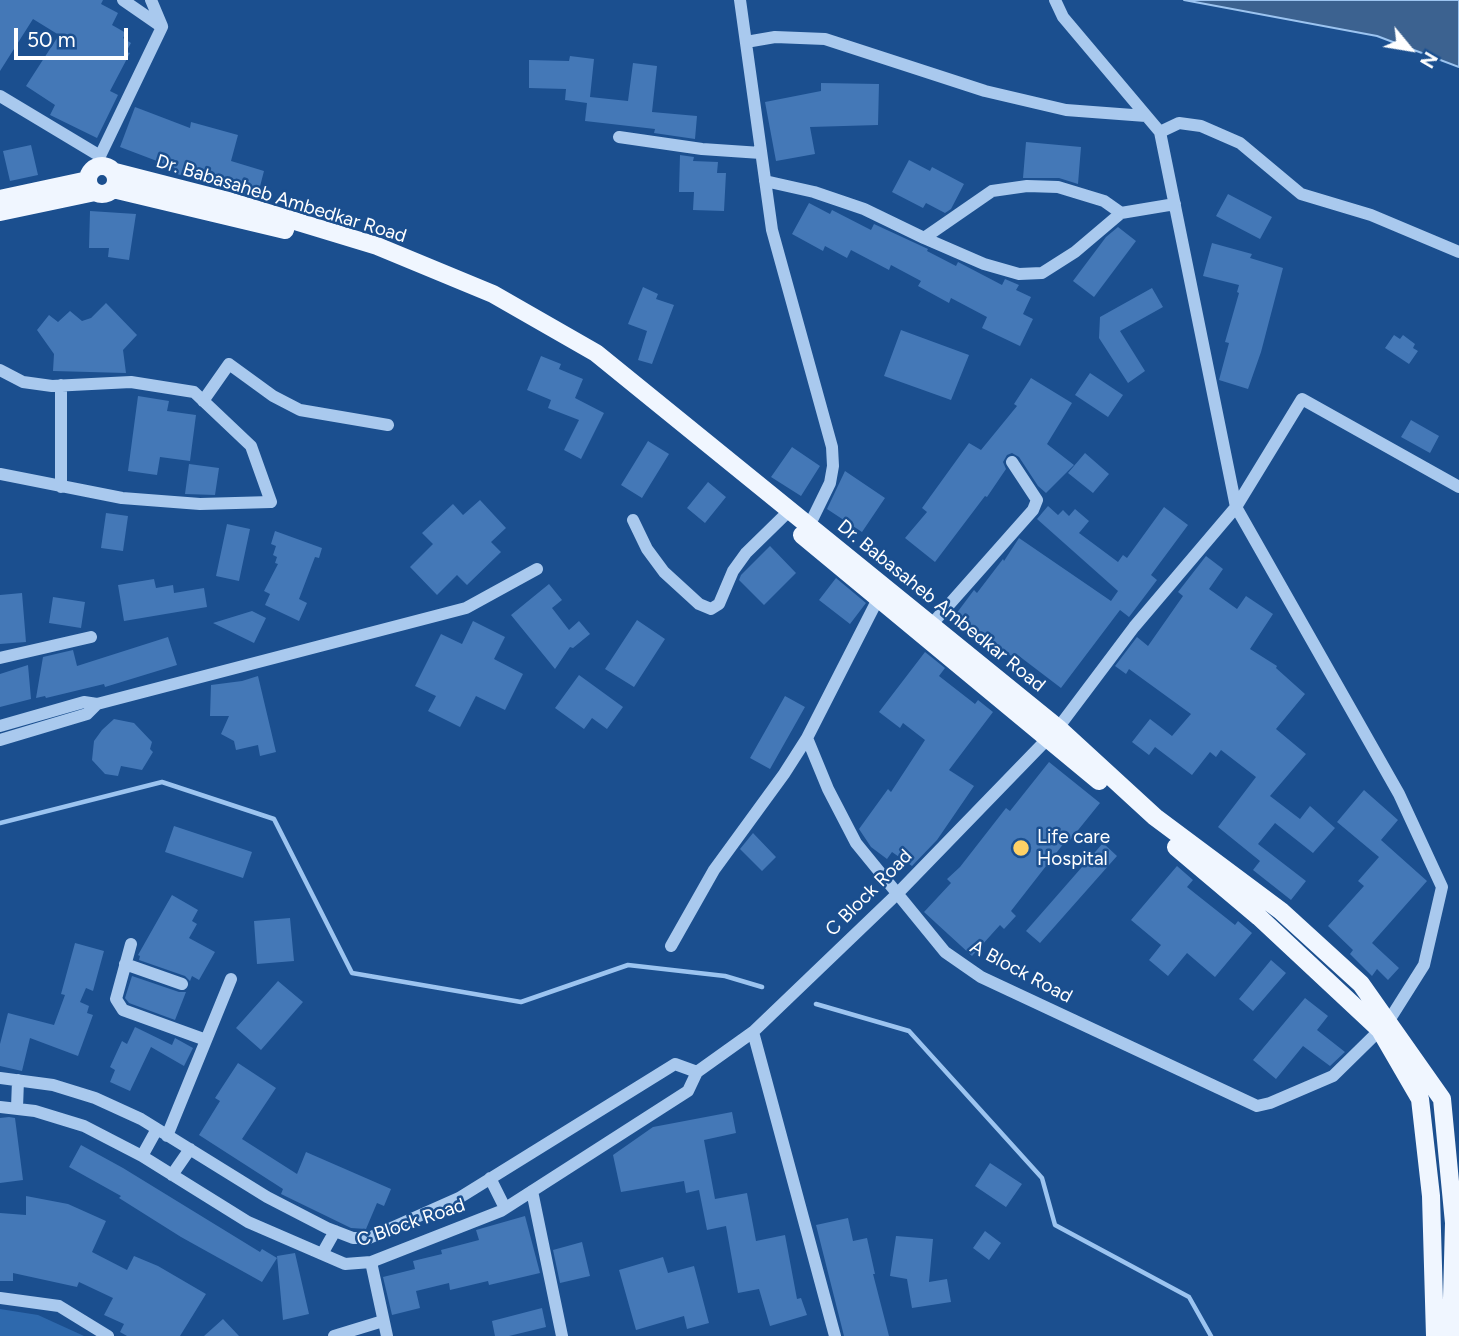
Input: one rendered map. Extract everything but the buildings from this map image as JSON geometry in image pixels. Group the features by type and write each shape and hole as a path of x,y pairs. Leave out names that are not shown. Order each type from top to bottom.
{"main road":[{"name":"Dr. Babasaheb Ambedkar Road","path":"0,212 102,176"},
{"name":"Dr. Babasaheb Ambedkar Road","path":"0,199 102,176 172,195 232,202 377,246 450,281 493,294 550,332 596,353 672,420 1155,817 1281,911 1361,984 1420,1099 1431,1196 1435,1336"},
{"name":"Dr. Babasaheb Ambedkar Road","path":"786,514 809,526 881,592 931,625 1053,733"},
{"name":"Dr. Babasaheb Ambedkar Road","path":"1384,1026 1443,1099 1454,1223 1451,1336"}],"street":[{"path":"122,0 162,27"},
{"path":"0,96 102,176 162,27 151,0"},
{"path":"740,0 772,230 832,447 830,483 809,526"},
{"path":"1055,0 1063,17 1160,132 1179,123 1201,126 1240,143 1301,194 1371,215 1459,252"},
{"path":"746,42 775,37 825,39 985,91 1066,110 1146,116"},
{"name":"A Block Road","path":"807,738 828,789 856,842 945,952 981,977 1250,1104 1257,1106 1270,1103 1333,1076 1384,1026 1424,965 1442,887 1398,794 1236,507 1160,132"},
{"path":"619,137 702,149 761,153"},
{"path":"765,181 814,192 864,209 984,264 1019,274 1042,273 1075,252 1121,213 1175,204"},
{"path":"924,238 992,191 1027,186 1058,187 1104,201 1121,213"},
{"path":"203,401 229,364 273,396 300,410 388,425"},
{"path":"0,370 23,382 61,385 131,382 194,392 251,446 271,502 200,504 122,498 0,474"},
{"path":"61,385 61,487"},
{"name":"C Block Road","path":"0,1107 35,1111 84,1126 142,1156 248,1222 345,1264 371,1262 505,1208 688,1091 697,1072 753,1032 897,894 1053,733 1134,627 1236,507 1302,398 1459,487"},
{"path":"931,625 1033,510 1037,500 1012,462"},
{"path":"633,520 647,549 664,572 699,604 711,609 719,604 733,571 746,553 786,514"},
{"path":"0,726 84,702 97,704 466,608 537,569"},
{"path":"671,946 714,870 807,738 881,592"},
{"path":"0,658 91,637"},
{"path":"0,740 88,714 97,704"},
{"path":"131,944 116,999 123,1010 206,1040"},
{"path":"125,964 182,984"},
{"path":"142,1156 162,1132 206,1040 231,979"},
{"path":"753,1032 835,1336"},
{"name":"C Block Road","path":"0,1077 52,1085 95,1098 162,1132 267,1197 335,1231 353,1238 369,1238 459,1198 675,1064 697,1072"},
{"path":"17,1108 18,1080"},
{"path":"172,1175 190,1149"},
{"path":"490,1178 505,1208"},
{"path":"532,1191 562,1336"},
{"path":"385,1229 397,1252"},
{"path":"322,1254 335,1231"},
{"path":"371,1262 387,1336"},
{"path":"0,1298 59,1306 108,1336"},
{"path":"334,1336 383,1321"}],"shaded area":[{"path":"1184,0 1459,0 1459,67 1377,36"},
{"path":"0,1309 38,1315 84,1336 0,1336"}],"waterway":[{"path":"0,823 162,782 274,819 352,973 521,1002 628,965 725,976 762,987"},
{"path":"816,1004 909,1031 1042,1178 1055,1225 1189,1297 1211,1336"}],"place":[{"name":"Life care Hospital","path":"1021,848"}]}
